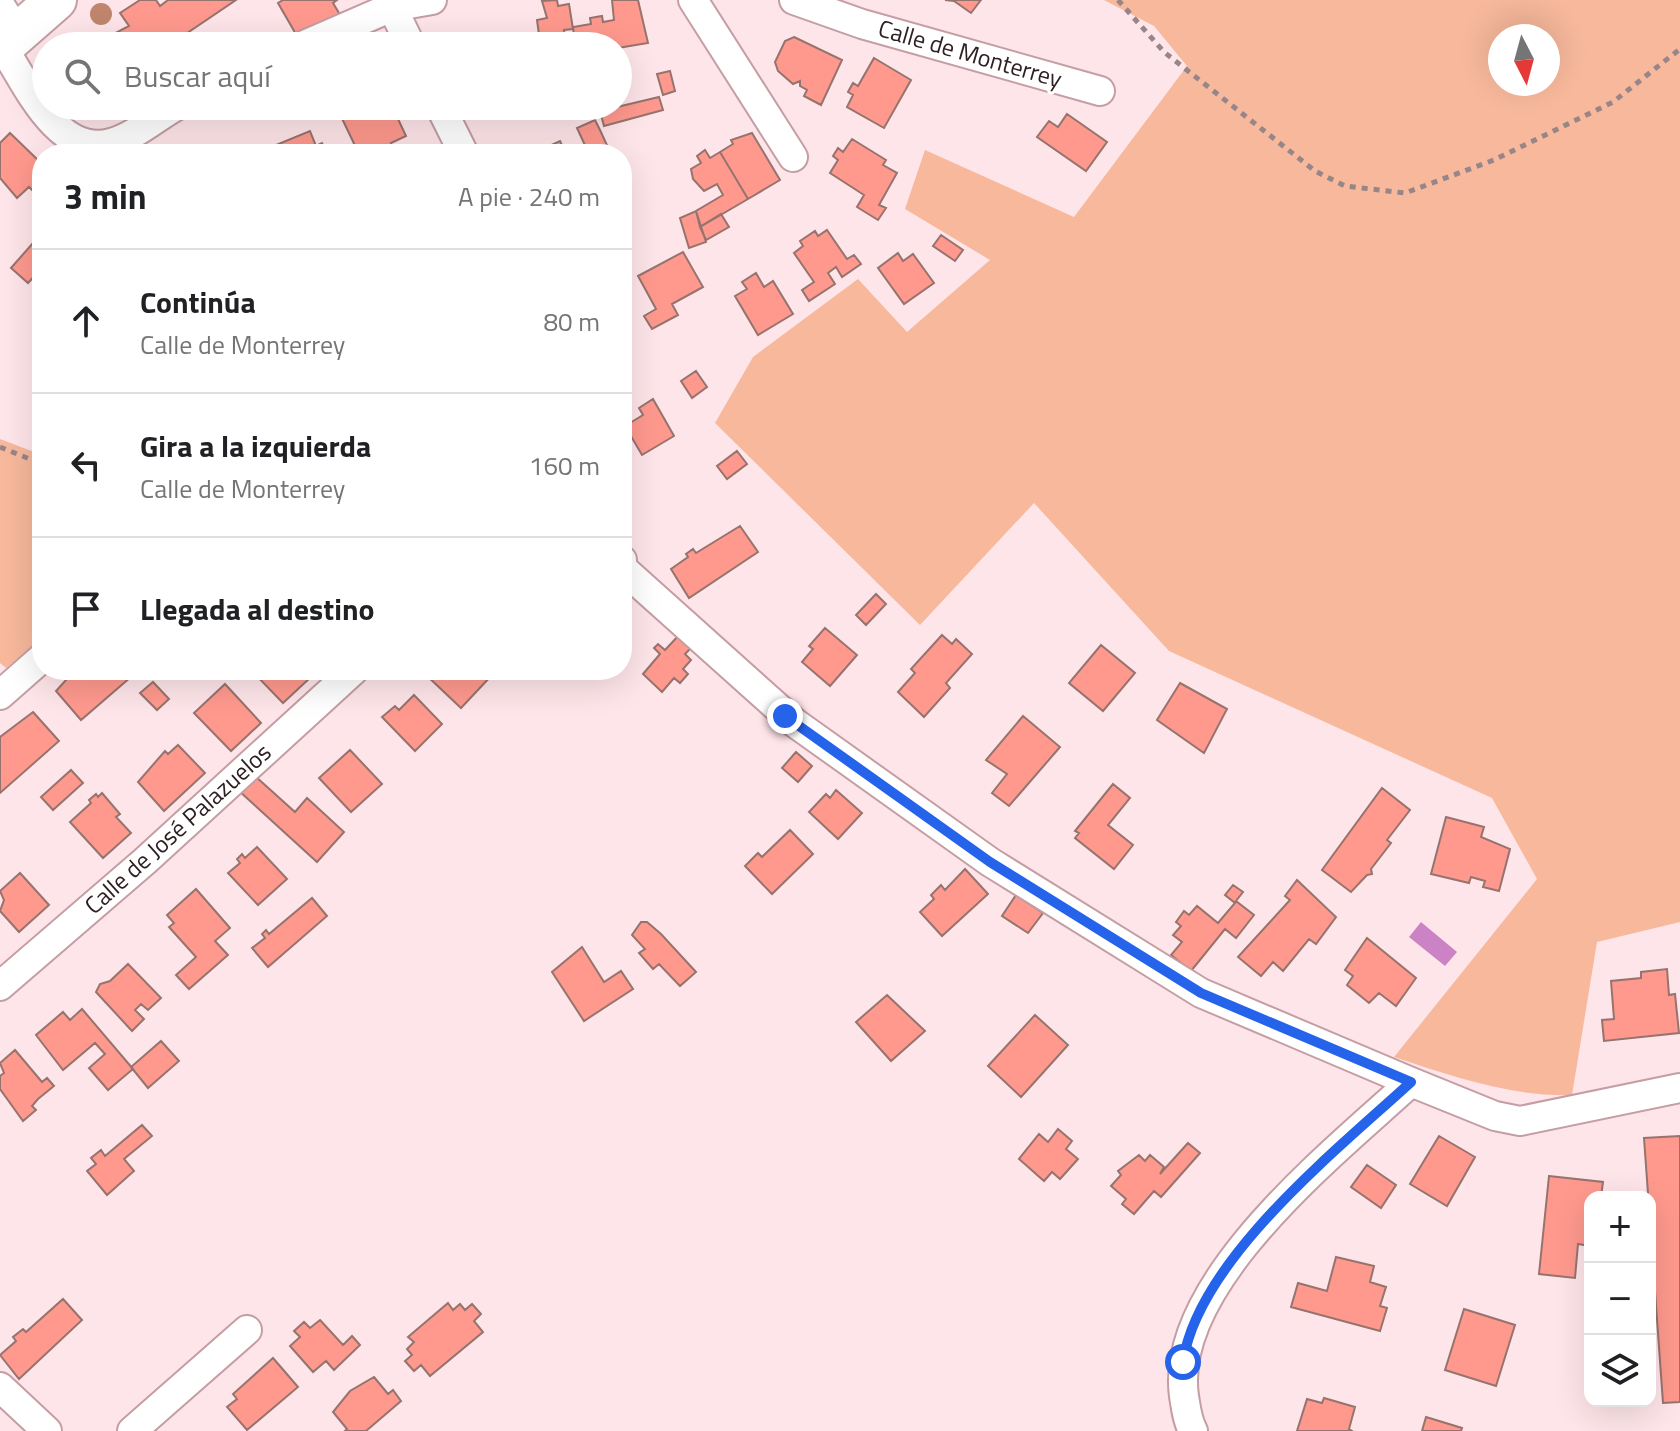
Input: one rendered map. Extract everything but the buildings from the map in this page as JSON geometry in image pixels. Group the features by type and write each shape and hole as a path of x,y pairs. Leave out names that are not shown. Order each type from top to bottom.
{"street":[{"path":"32,83 5,33 56,0"},
{"path":"334,32 392,7 432,0"},
{"path":"693,0 793,157"},
{"name":"Calle de Monterrey","path":"794,0 862,24 1100,91"},
{"path":"392,7 404,32"},
{"path":"52,120 55,125 85,144"},
{"path":"100,144 112,143 154,120"},
{"path":"447,120 459,144"},
{"path":"632,577 785,716 990,862 1201,993 1495,1116 1520,1121 1680,1088"},
{"path":"0,695 32,667"},
{"name":"Calle de José Palazuelos","path":"0,986 145,861 343,680"},
{"path":"1191,1427 1184,1391 1185,1346 1212,1292 1244,1244 1312,1173 1411,1082"},
{"path":"132,1431 247,1330"},
{"path":"0,1387 47,1431"}],"path":[{"path":"1118,0 1164,52 1315,171 1345,186 1405,193 1494,160 1613,102 1680,49"},
{"path":"0,447 32,460"}],"shaded area":[{"path":"1104,0 1680,0 1680,922 1597,942 1572,1095 1504,1089 1394,1057 1537,879 1492,798 1169,651 1034,503 920,625 715,423 753,357 858,279 907,332 990,260 905,209 925,150 1074,217 1187,66 1154,26"},
{"path":"0,439 32,451 32,647 6,668 0,663"},
{"path":"1421,922 1457,952 1445,966 1409,937"}],"route":[{"path":"785,716 990,862 1201,993 1411,1082 1312,1173 1244,1244 1197,1317 1185,1346 1183,1362"}]}
